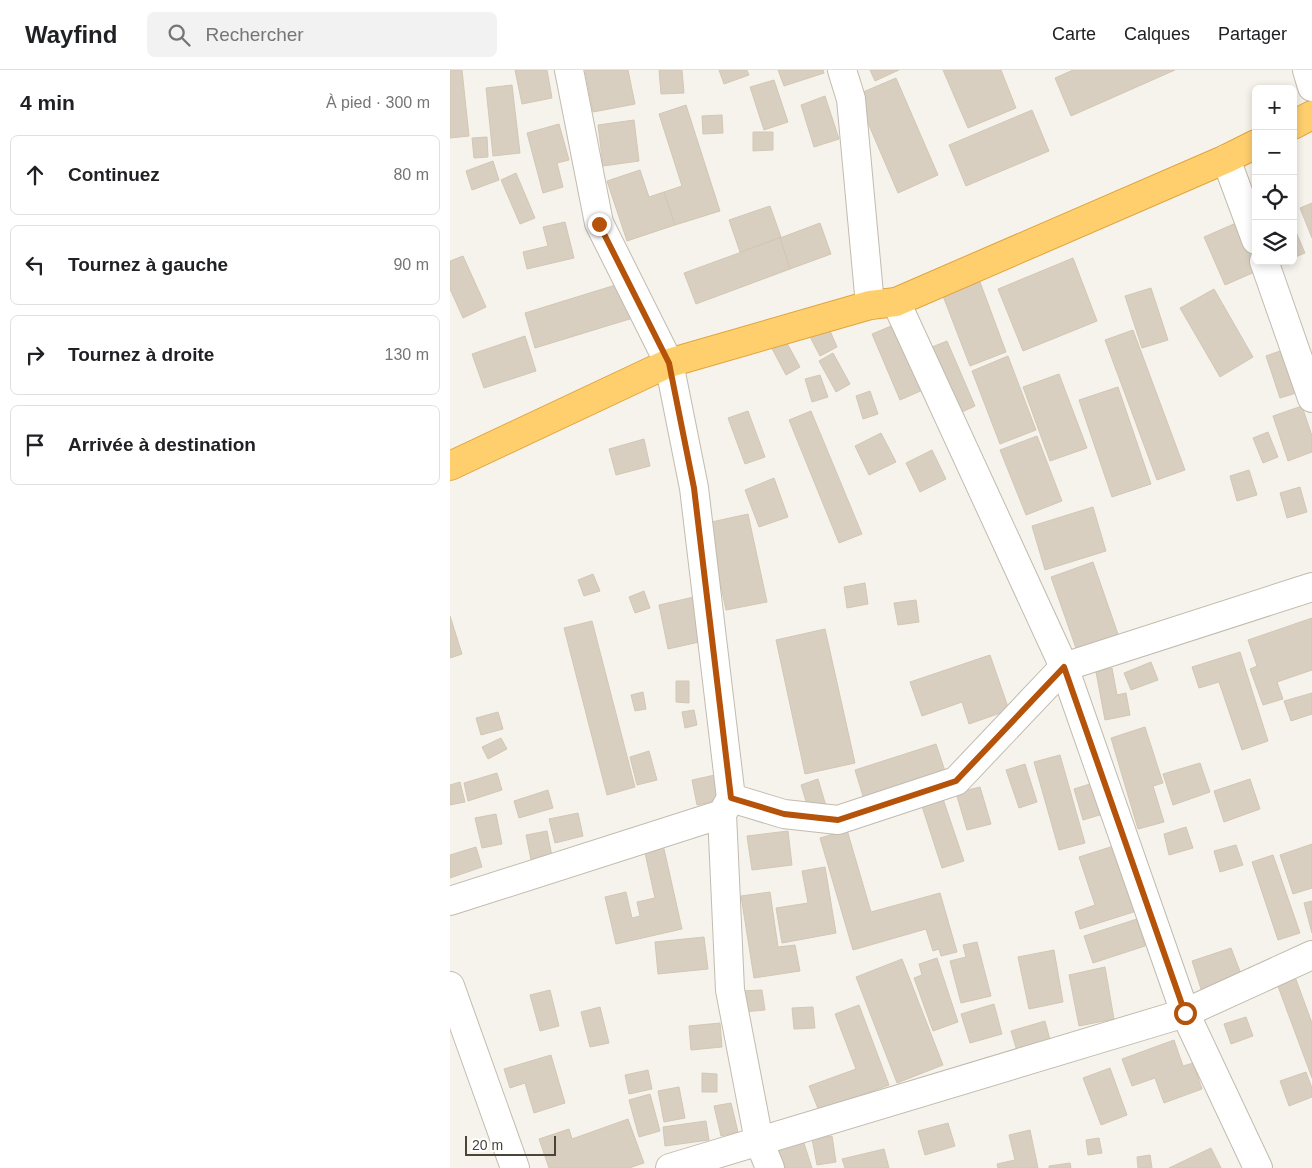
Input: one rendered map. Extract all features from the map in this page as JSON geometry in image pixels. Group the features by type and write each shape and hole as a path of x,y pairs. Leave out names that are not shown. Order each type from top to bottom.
{"highway":[{"path":"1297,123 1312,115"},
{"path":"450,466 669,363 870,305 896,302 1252,146"}],"street":[{"path":"569,70 599,224 669,363 694,488 726,806 730,990 759,1142 770,1168"},
{"path":"842,70 850,98 870,305"},
{"path":"1307,70 1312,87"},
{"path":"1226,159 1252,229"},
{"path":"1265,265 1312,398"},
{"path":"896,302 1064,667 1185,1013 1258,1168"},
{"path":"450,900 726,806 838,820 956,781 1064,667 1312,587"},
{"path":"670,1168 1185,1013 1312,955"},
{"path":"450,986 515,1168"}],"building":[{"path":"450,70 462,70 469,136 450,138"},
{"path":"515,70 547,70 552,98 522,104"},
{"path":"585,70 628,70 635,104 593,112"},
{"path":"659,70 682,70 684,93 661,94"},
{"path":"719,70 747,70 749,75 724,84"},
{"path":"778,70 823,70 824,73 784,86"},
{"path":"870,70 899,70 875,81"},
{"path":"943,70 1001,70 1016,108 968,128"},
{"path":"1073,70 1175,70 1071,116 1055,78"},
{"path":"896,78 938,175 898,193 856,95"},
{"path":"774,80 788,122 764,130 750,87"},
{"path":"512,85 520,153 493,156 486,88"},
{"path":"825,96 839,139 814,147 801,105"},
{"path":"686,105 720,211 675,225 664,192 682,186 659,114"},
{"path":"1032,110 1049,151 966,186 949,145"},
{"path":"722,115 723,133 703,134 702,116"},
{"path":"634,120 639,161 603,166 598,125"},
{"path":"559,124 569,160 557,163 563,187 543,193 527,133"},
{"path":"753,132 773,132 773,150 753,151"},
{"path":"487,137 488,157 474,158 472,138"},
{"path":"493,161 499,180 472,190 466,171"},
{"path":"640,170 649,197 664,192 675,225 627,241 607,181"},
{"path":"516,173 535,218 520,224 501,180"},
{"path":"1312,203 1312,238 1300,208"},
{"path":"770,206 781,237 740,252 729,220"},
{"path":"565,222 574,258 527,269 523,252 548,246 543,227"},
{"path":"820,223 831,254 790,269 780,238"},
{"path":"1236,223 1252,260 1252,265 1254,265 1257,271 1225,285 1204,237"},
{"path":"1297,234 1305,253 1297,256"},
{"path":"780,238 790,269 696,304 684,273"},
{"path":"463,256 486,307 463,318 450,289 450,261"},
{"path":"1073,258 1097,321 1023,351 998,289"},
{"path":"980,282 1006,352 970,366 943,296"},
{"path":"622,283 633,318 535,348 525,313"},
{"path":"1151,288 1168,340 1142,348 1125,296"},
{"path":"1214,289 1253,357 1220,377 1180,308"},
{"path":"896,324 925,389 900,400 872,334"},
{"path":"828,326 837,347 820,356 809,335"},
{"path":"1133,330 1185,470 1157,480 1105,340"},
{"path":"525,336 536,371 484,388 472,354"},
{"path":"783,336 800,367 786,375 769,343"},
{"path":"947,341 975,406 951,417 922,351"},
{"path":"1291,347 1306,390 1280,398 1266,356"},
{"path":"833,353 850,384 836,392 819,361"},
{"path":"1008,356 1036,430 1000,444 972,371"},
{"path":"1059,374 1087,448 1050,461 1023,387"},
{"path":"820,375 828,397 812,402 805,379"},
{"path":"1118,387 1151,484 1112,497 1079,400"},
{"path":"870,391 878,414 863,419 856,396"},
{"path":"1302,406 1312,436 1312,452 1288,461 1273,416"},
{"path":"748,411 765,457 745,464 728,418"},
{"path":"811,411 862,534 839,543 789,420"},
{"path":"1268,432 1278,457 1263,463 1253,438"},
{"path":"881,433 896,462 869,475 855,446"},
{"path":"1037,436 1062,501 1026,515 1000,450"},
{"path":"644,439 650,466 616,475 609,449"},
{"path":"932,450 946,479 920,492 906,463"},
{"path":"1249,470 1257,495 1237,501 1230,476"},
{"path":"774,478 788,517 759,527 745,490"},
{"path":"1300,487 1307,512 1287,518 1280,493"},
{"path":"1093,507 1106,551 1045,570 1032,526"},
{"path":"748,514 767,602 726,610 707,523"},
{"path":"1093,562 1119,637 1077,651 1051,577"},
{"path":"593,574 600,591 584,596 578,580"},
{"path":"865,583 868,604 847,608 844,587"},
{"path":"644,591 650,608 635,613 629,597"},
{"path":"698,596 708,640 668,649 659,605"},
{"path":"916,600 919,622 898,625 894,603"},
{"path":"450,616 462,654 450,658"},
{"path":"1312,618 1312,670 1277,682 1283,699 1263,705 1250,669 1257,666 1248,640"},
{"path":"592,621 635,787 607,795 564,628"},
{"path":"825,629 855,763 805,774 776,640"},
{"path":"1240,652 1268,741 1242,750 1219,682 1199,688 1192,667"},
{"path":"990,655 1009,710 969,724 962,702 922,716 910,682"},
{"path":"1151,662 1158,680 1131,690 1124,673"},
{"path":"1112,668 1117,695 1126,693 1130,715 1105,720 1096,672"},
{"path":"676,681 689,681 689,703 676,702"},
{"path":"643,692 646,709 635,711 631,695"},
{"path":"1312,693 1312,714 1291,721 1284,701"},
{"path":"694,710 697,725 685,728 682,712"},
{"path":"498,712 503,729 481,735 476,718"},
{"path":"1145,727 1163,783 1153,786 1164,822 1138,829 1111,738"},
{"path":"501,738 507,749 488,759 482,747"},
{"path":"936,744 948,780 866,806 855,770"},
{"path":"649,751 657,780 637,785 630,757"},
{"path":"1060,755 1085,843 1059,850 1034,762"},
{"path":"1200,763 1210,792 1173,805 1163,774"},
{"path":"1025,764 1037,802 1019,808 1006,770"},
{"path":"497,773 502,790 468,801 464,783"},
{"path":"715,775 721,800 697,805 692,780"},
{"path":"818,779 826,806 809,811 801,785"},
{"path":"1250,779 1260,809 1224,822 1214,791"},
{"path":"460,782 465,802 450,805 450,785"},
{"path":"1093,783 1103,814 1083,820 1074,789"},
{"path":"980,787 991,824 967,830 956,793"},
{"path":"548,790 553,808 519,818 514,801"},
{"path":"940,790 964,861 942,868 919,797"},
{"path":"578,813 583,836 555,843 549,819"},
{"path":"496,814 502,844 482,848 475,818"},
{"path":"1186,827 1193,848 1169,855 1164,834"},
{"path":"847,830 871,912 940,893 957,952 941,956 939,949 933,951 926,929 853,950 820,838"},
{"path":"547,831 553,861 532,865 526,835"},
{"path":"788,831 792,865 752,870 747,836"},
{"path":"662,840 682,929 616,944 605,897 626,892 632,918 640,916 637,902 655,898 643,844"},
{"path":"1123,843 1143,909 1080,929 1075,912 1095,905 1079,857"},
{"path":"1312,844 1312,888 1293,894 1280,855"},
{"path":"1236,845 1243,865 1220,872 1214,851"},
{"path":"476,847 482,867 450,878 450,855"},
{"path":"1273,855 1300,933 1278,940 1252,862"},
{"path":"825,867 836,933 782,943 776,908 808,903 802,871"},
{"path":"770,892 778,947 795,945 800,971 754,978 741,896"},
{"path":"1312,901 1312,933 1304,903"},
{"path":"1137,919 1145,946 1093,963 1084,936"},
{"path":"704,937 708,969 658,974 655,942"},
{"path":"977,942 991,996 961,1003 950,961 966,957 963,945"},
{"path":"1231,948 1243,979 1202,992 1192,961"},
{"path":"1054,950 1063,1002 1029,1009 1018,957"},
{"path":"937,958 958,1022 933,1031 914,978 922,975 919,964"},
{"path":"902,959 943,1065 897,1083 856,977"},
{"path":"1105,967 1114,1019 1079,1026 1069,975"},
{"path":"1294,974 1312,1023 1312,1078 1276,981"},
{"path":"550,990 559,1026 540,1031 530,995"},
{"path":"762,990 765,1010 743,1012 741,991"},
{"path":"994,1004 1002,1034 970,1043 961,1014"},
{"path":"859,1005 889,1085 819,1111 809,1086 856,1069 835,1014"},
{"path":"600,1007 609,1043 590,1047 581,1012"},
{"path":"813,1007 815,1028 794,1029 792,1008"},
{"path":"1246,1017 1253,1036 1231,1044 1224,1024"},
{"path":"1045,1021 1053,1051 1020,1061 1011,1031"},
{"path":"720,1023 722,1047 691,1050 689,1026"},
{"path":"1174,1040 1183,1066 1193,1063 1202,1089 1164,1103 1155,1078 1132,1086 1122,1059"},
{"path":"551,1055 565,1103 534,1113 525,1083 510,1088 504,1069"},
{"path":"1110,1068 1127,1115 1101,1125 1083,1078"},
{"path":"648,1070 652,1089 629,1094 625,1075"},
{"path":"1306,1072 1312,1088 1312,1097 1289,1106 1280,1081"},
{"path":"702,1073 717,1074 717,1092 702,1092"},
{"path":"679,1087 685,1118 664,1122 658,1091"},
{"path":"650,1094 660,1131 639,1137 629,1100"},
{"path":"731,1103 738,1132 721,1136 714,1106"},
{"path":"628,1119 644,1163 629,1168 549,1168 539,1139 569,1129 572,1139"},
{"path":"706,1121 709,1140 665,1146 663,1127"},
{"path":"948,1123 955,1146 925,1155 918,1131"},
{"path":"1030,1130 1038,1168 998,1168 997,1164 1015,1160 1009,1135"},
{"path":"832,1136 836,1162 817,1165 812,1139"},
{"path":"1099,1138 1102,1153 1088,1155 1086,1140"},
{"path":"803,1140 812,1168 782,1168 775,1149"},
{"path":"1211,1148 1221,1168 1169,1168"},
{"path":"884,1149 889,1168 845,1168 842,1159"},
{"path":"1150,1155 1152,1168 1138,1168 1137,1157"},
{"path":"1070,1163 1071,1168 1049,1168 1049,1166"}],"route":[{"path":"599,224 669,363 694,488 731,798 784,814 838,820 956,781 1064,667 1185,1013"}]}
